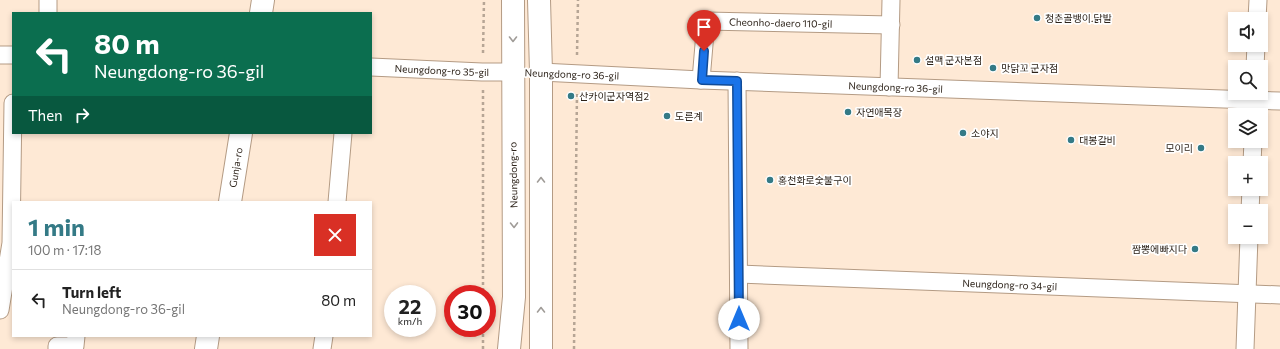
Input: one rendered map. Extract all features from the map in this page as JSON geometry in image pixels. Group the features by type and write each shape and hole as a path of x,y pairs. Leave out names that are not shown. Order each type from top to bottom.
{"main road":[{"path":"261,12 263,0"},
{"name":"Neungdong-ro","path":"509,349 514,297 512,72 513,0"},
{"path":"539,0 541,72 541,349"},
{"name":"Neungdong-ro 36-gil","path":"512,72 541,72"},
{"name":"Gunja-ro","path":"230,201 241,134"},
{"path":"206,349 208,337"}],"street":[{"path":"48,0 48,12"},
{"path":"890,87 891,0"},
{"path":"1257,12 1258,0"},
{"name":"Cheonho-daero 110-gil","path":"702,80 706,21 891,25"},
{"path":"0,55 12,55"},
{"name":"Neungdong-ro 35-gil","path":"372,67 512,72"},
{"name":"Neungdong-ro 36-gil","path":"541,72 1254,103 1280,101"},
{"path":"737,81 739,349"},
{"path":"0,310 12,243 6,218 12,119"},
{"path":"337,201 343,134"},
{"path":"1244,349 1249,244"},
{"name":"Neungdong-ro 34-gil","path":"739,274 1280,295"},
{"path":"57,349 57,346 75,346 76,337"},
{"path":"322,349 324,337"}],"path":[{"path":"483,285 482,72 484,0"},
{"path":"574,349 578,0"},
{"path":"483,337 484,349"}],"place":[{"name":"청춘골뱅이.닭발","path":"1037,18"},
{"name":"설맥 군자본점","path":"917,60"},
{"name":"맛닭꼬 군자점","path":"993,68"},
{"name":"산카이군자역점2","path":"571,96"},
{"name":"자연애목장","path":"848,112"},
{"name":"도른계","path":"667,116"},
{"name":"소야지","path":"963,133"},
{"name":"대봉갈비","path":"1071,140"},
{"name":"모이리","path":"1201,148"},
{"name":"홍천화로숯불구이","path":"770,180"},
{"name":"짬뽕에빠지다","path":"1195,249"}],"route":[{"path":"704,51 702,80 737,81 739,319"}]}
